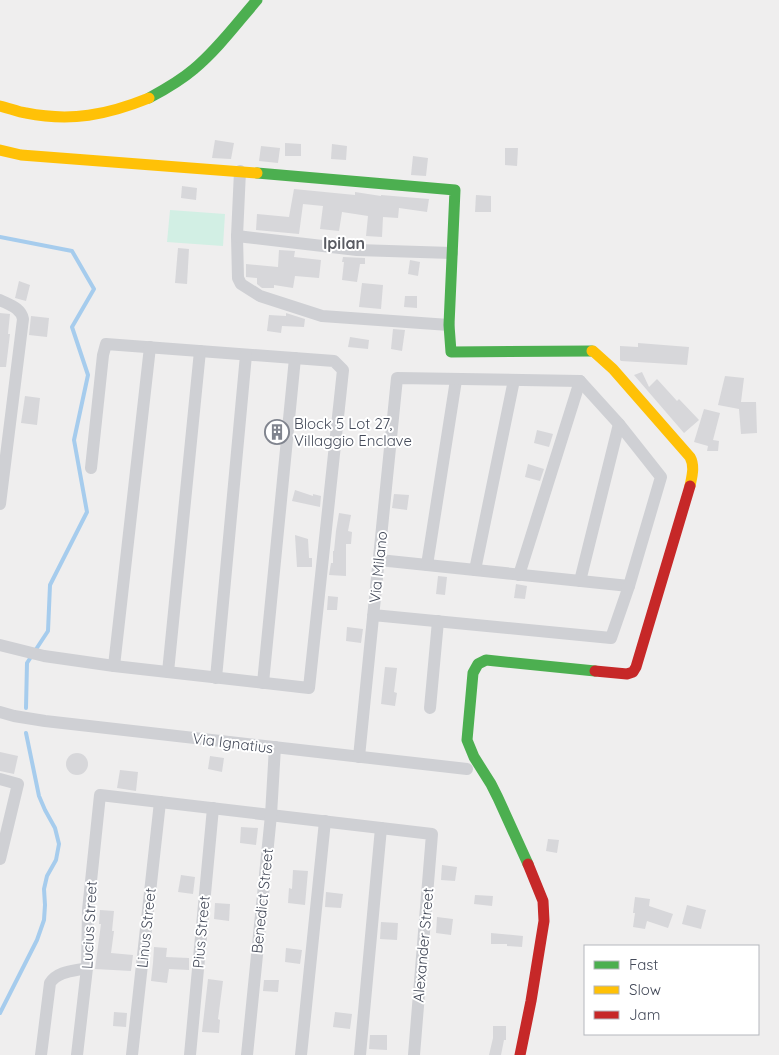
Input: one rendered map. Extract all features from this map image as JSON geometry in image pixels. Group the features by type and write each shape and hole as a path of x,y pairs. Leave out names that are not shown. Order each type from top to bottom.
{"street":[{"path":"0,106 33,114 66,118 108,112 129,107 151,98 175,84 194,68 212,51 257,0"},
{"path":"0,150 21,155 240,171 455,190 449,325 451,352 593,351 613,369 690,457 693,463 692,478 634,672 627,674 486,660 478,663 474,668 467,740 469,748 490,782 518,841 543,901 544,909 544,921 520,1055"},
{"path":"240,171 237,236 238,278 241,284 260,296 322,316 449,325"},
{"path":"237,236 357,250 452,253"},
{"path":"0,300 19,310 23,319 0,504"},
{"path":"0,644 44,656 114,666 310,688 343,370 334,361 106,344 103,355 91,468"},
{"path":"114,666 150,347"},
{"path":"168,672 200,351"},
{"path":"216,678 246,355"},
{"path":"263,683 296,358"},
{"name":"Via Milano","path":"360,757 397,378 456,380"},
{"path":"373,615 611,638 629,586 661,477 619,424 580,381 456,380 426,565"},
{"path":"475,570 514,380"},
{"path":"519,575 580,381"},
{"path":"580,581 619,424"},
{"path":"379,560 629,586"},
{"path":"430,708 438,621"},
{"name":"Via Ignatius","path":"0,712 45,721 467,769"},
{"name":"Benedict Street","path":"247,1055 271,815 275,747"},
{"path":"0,779 18,784 0,859"},
{"name":"Lucius Street","path":"77,1055 87,968 88,910 100,794 160,802"},
{"path":"160,802 381,828 360,1055"},
{"name":"Linus Street","path":"132,1055 160,802"},
{"name":"Pius Street","path":"190,1055 213,808"},
{"path":"301,1055 325,822"},
{"name":"Alexander Street","path":"381,828 432,834 414,1055"},
{"path":"41,1055 50,983 61,974 87,968"}],"green space":[{"path":"170,210 225,214 223,246 167,242"}],"building":[{"path":"215,140 234,143 231,159 212,158"},
{"path":"285,143 301,144 301,156 285,156"},
{"path":"332,144 347,146 346,160 331,159"},
{"path":"261,146 280,148 278,163 259,161"},
{"path":"505,148 518,148 517,166 505,165"},
{"path":"413,156 428,158 426,176 411,175"},
{"path":"182,186 197,188 196,200 181,198"},
{"path":"294,189 355,195 355,192 381,196 429,199 427,212 399,208 398,218 383,217 382,237 366,236 368,216 342,212 339,231 320,229 323,206 303,204 299,234 256,230 257,214 289,217"},
{"path":"476,195 491,196 491,212 475,212"},
{"path":"178,248 189,249 187,284 175,283"},
{"path":"279,250 295,251 294,257 321,260 319,278 295,276 293,288 274,285 274,288 262,288 257,284 257,278 246,277 246,264 278,267"},
{"path":"343,257 365,258 365,264 360,264 357,282 342,280"},
{"path":"410,260 420,262 418,276 408,274"},
{"path":"19,281 30,285 26,301 15,298"},
{"path":"362,283 383,285 381,309 359,307"},
{"path":"405,296 417,296 417,308 404,307"},
{"path":"0,313 10,314 8,334 10,334 6,367 0,367"},
{"path":"286,313 305,319 304,327 282,326 281,333 267,331 269,315 286,316"},
{"path":"31,316 49,318 47,337 29,335"},
{"path":"393,329 405,330 402,351 391,349"},
{"path":"350,337 369,340 368,349 348,347"},
{"path":"638,343 689,347 687,365 620,360 620,346 638,347"},
{"path":"642,372 649,387 657,379 677,401 679,399 699,420 684,433 634,375"},
{"path":"725,376 744,378 741,402 756,402 757,433 741,434 739,409 718,405"},
{"path":"25,396 40,398 37,425 21,423"},
{"path":"704,409 720,413 713,440 719,441 718,451 707,451 708,446 694,442"},
{"name":"Block 5 Lot 27, Villaggio Enclave","path":"269,425 280,425 279,439 269,438"},
{"path":"537,430 553,434 549,447 534,443"},
{"path":"528,464 544,469 540,481 525,477"},
{"path":"295,490 313,496 313,494 321,496 320,507 292,501"},
{"path":"394,494 409,495 407,510 392,508"},
{"path":"339,513 351,515 348,531 352,532 351,544 346,544 346,576 329,575 331,563 333,563"},
{"path":"295,535 308,539 309,558 312,558 312,567 297,567"},
{"path":"438,576 447,577 445,595 436,594"},
{"path":"516,584 527,586 525,599 514,598"},
{"path":"328,596 338,597 337,610 327,610"},
{"path":"347,627 363,629 361,643 346,641"},
{"path":"385,667 397,668 394,692 397,693 395,706 381,704"},
{"path":"0,752 18,756 14,774 0,771"},
{"path":"77,753 85,756 88,764 85,772 77,775 69,772 66,764 69,756"},
{"path":"210,756 224,758 222,772 208,769"},
{"path":"120,770 138,772 136,791 117,788"},
{"path":"241,827 258,828 256,845 240,843"},
{"path":"548,839 559,840 557,853 546,851"},
{"path":"442,865 457,867 455,881 441,880"},
{"path":"293,870 308,871 305,905 288,903 289,888 292,889"},
{"path":"181,875 195,877 193,894 178,892"},
{"path":"326,892 343,894 341,908 325,907"},
{"path":"475,895 493,896 492,906 474,904"},
{"path":"635,897 650,899 649,906 673,914 668,928 647,921 645,929 633,927"},
{"path":"215,903 230,904 229,921 214,919"},
{"path":"687,905 706,910 701,929 682,924"},
{"path":"100,910 114,911 111,953 133,955 131,971 95,969 101,924 99,924"},
{"path":"437,917 453,919 451,935 436,933"},
{"path":"381,922 398,923 397,940 380,939"},
{"path":"491,933 523,936 522,947 507,946 507,944 491,944"},
{"path":"154,947 167,948 166,957 189,958 189,970 169,969 167,983 151,981"},
{"path":"286,948 302,950 300,964 285,962"},
{"path":"208,979 223,981 218,1019 220,1020 219,1033 202,1032"},
{"path":"264,980 279,980 278,992 263,991"},
{"path":"114,1012 127,1013 126,1027 113,1026"},
{"path":"335,1012 352,1014 350,1029 333,1027"},
{"path":"493,1026 506,1026 506,1040 504,1040 501,1055 489,1055 493,1038"},
{"path":"370,1035 387,1035 387,1050 369,1049"}],"waterway":[{"path":"0,237 72,251 94,289 72,327 88,375 74,440 87,512 50,585 48,631 27,663 26,708"},
{"path":"0,1013 37,940 44,920 44,889 47,876 56,860 59,844 55,828 39,796 26,733"}],"traffic: fast":[{"path":"149,98 178,81 203,61 257,0"},
{"path":"257,173 455,190 449,325 451,352 592,351"},
{"path":"528,864 498,798 474,757 467,740 473,673 478,664 486,660 595,671"}],"traffic: slow":[{"path":"0,106 42,116 74,117 103,113 149,98"},
{"path":"0,150 21,155 257,173"},
{"path":"592,351 613,369 690,457 693,467 690,486"}],"traffic: jam":[{"path":"595,671 627,674 633,672 636,667 690,486"},
{"path":"520,1055 544,921 543,901 528,864"}],"place":[{"name":"Block 5 Lot 27, Villaggio Enclave","path":"277,432"}],"district":[{"name":"Ipilan","path":"344,243"}]}
